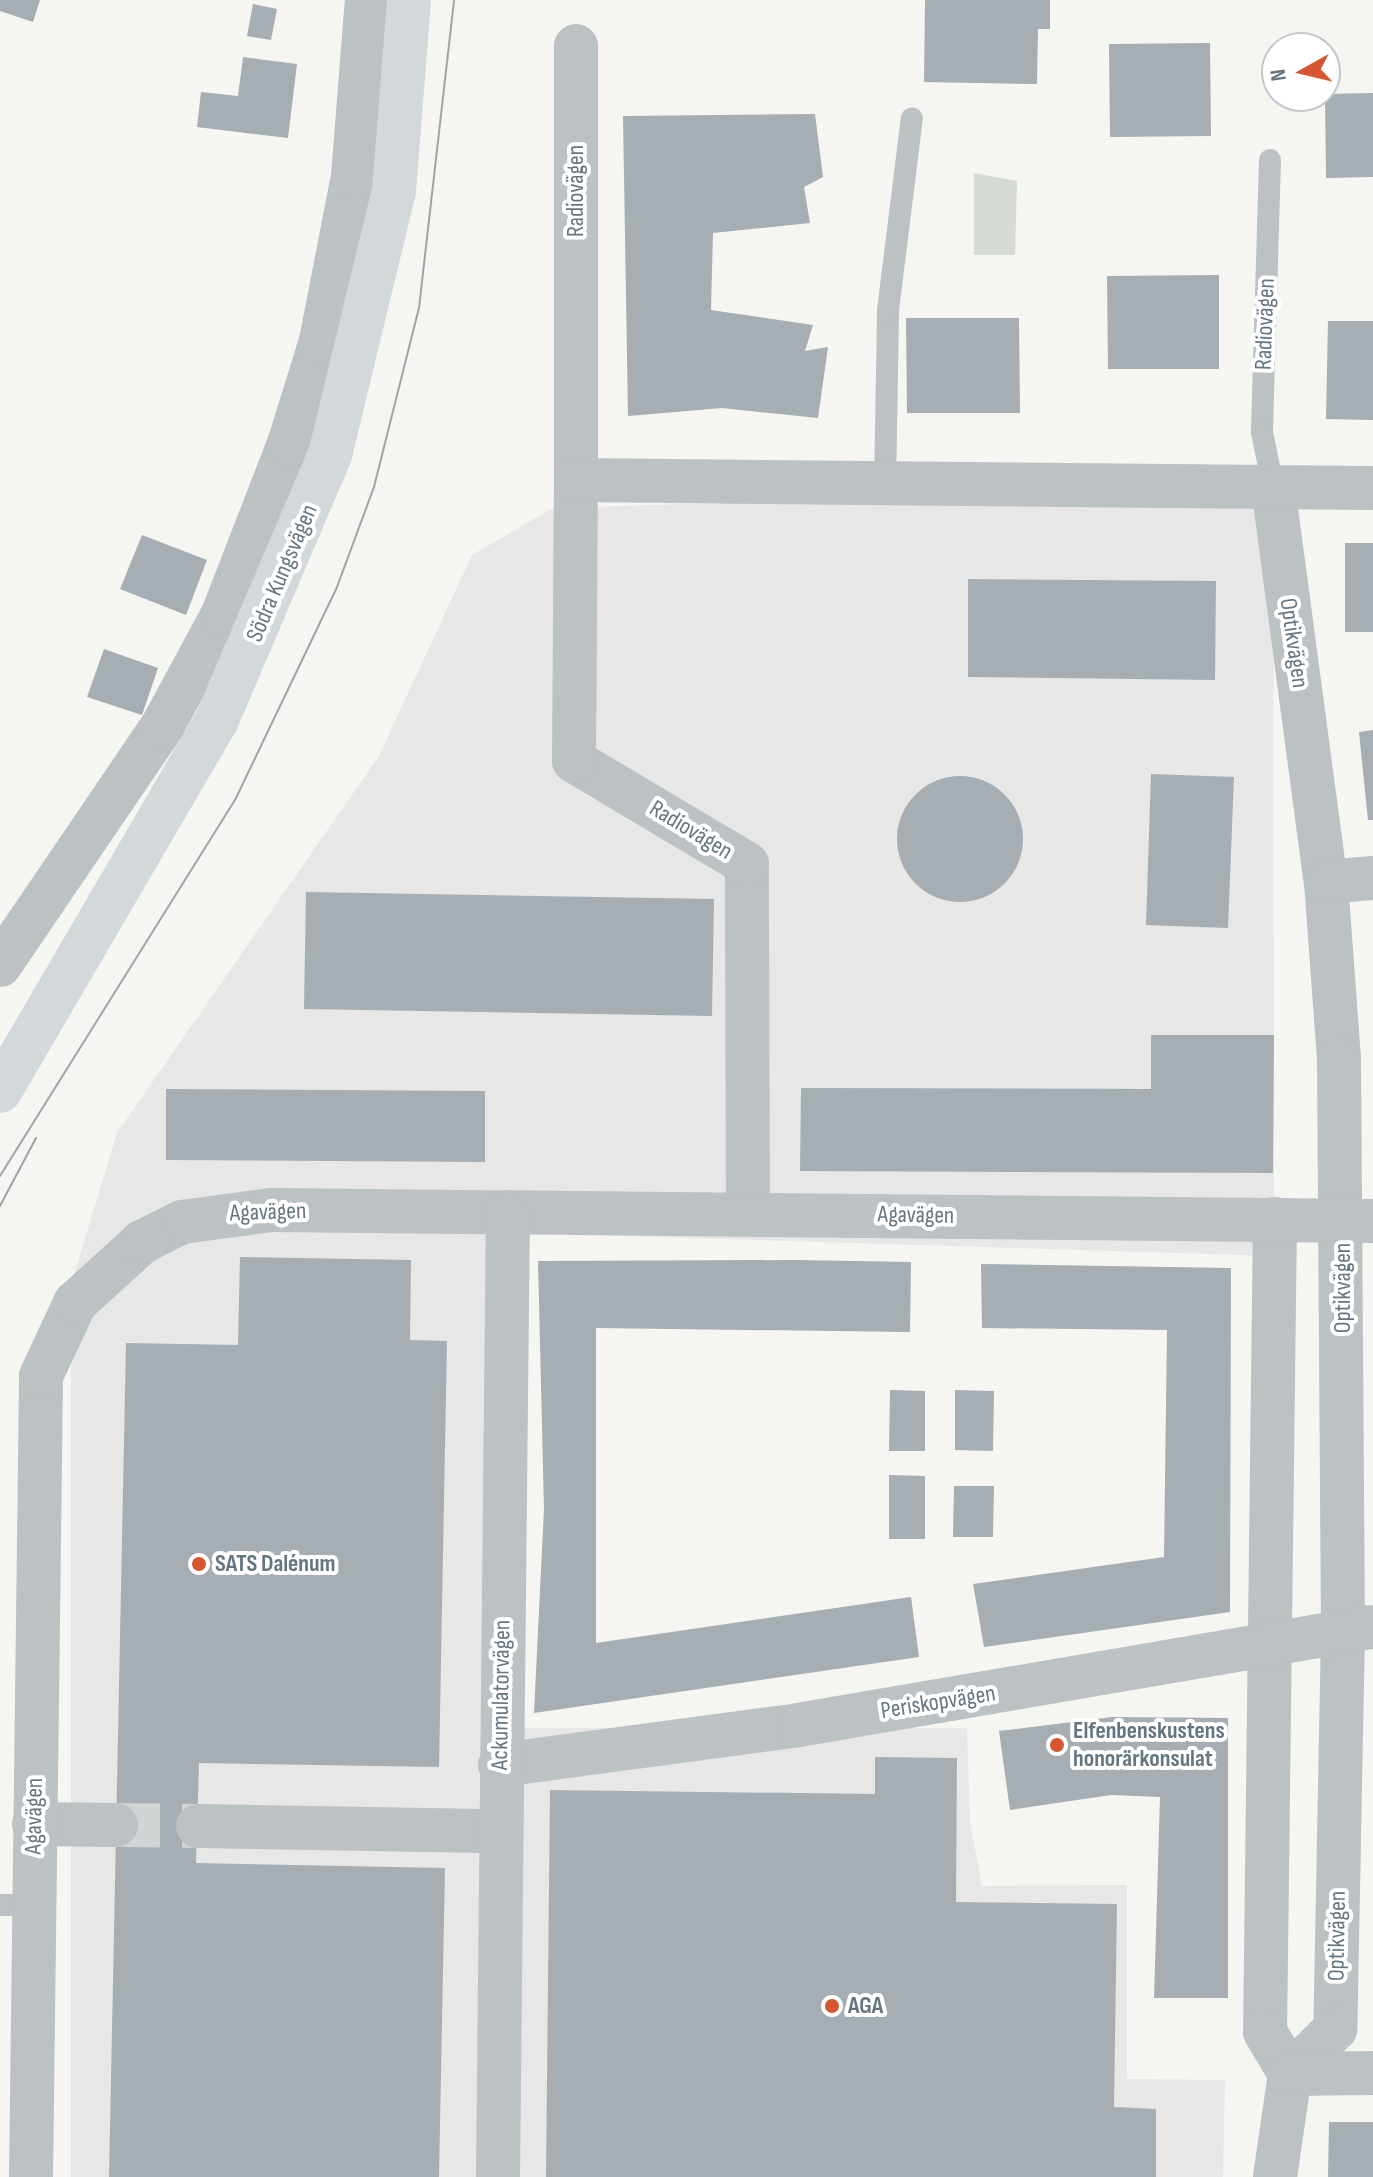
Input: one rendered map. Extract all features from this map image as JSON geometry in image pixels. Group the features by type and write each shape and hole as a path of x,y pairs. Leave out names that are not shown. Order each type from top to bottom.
{"main road":[{"name":"Södra Kungsvägen","path":"0,1091 216,722 330,455 394,191 409,0"}],"street":[{"name":"Södra Kungsvägen","path":"0,965 163,725 223,614 284,459 321,341 353,176 367,0"},
{"name":"Radiovägen","path":"576,46 574,761 747,864 748,1214"},
{"path":"576,480 885,487 1373,488"},
{"name":"Optikvägen","path":"1273,487 1326,882 1358,1221 1358,1628 1335,2029 1290,2074"},
{"path":"1326,882 1373,878"},
{"name":"Agavägen","path":"31,2177 17,1905 34,1824 41,1376 75,1303 142,1242 216,1214 508,1212 1358,1221"},
{"name":"Ackumulatorvägen","path":"498,2177 499,1831 508,1212"},
{"path":"1275,1219 1267,1646 1265,2032 1290,2074 1275,2177"},
{"name":"Periskopvägen","path":"500,1765 798,1725 1358,1628"},
{"path":"34,1824 116,1825"},
{"path":"198,1826 499,1831"},
{"path":"1290,2074 1373,2073"}],"lane":[{"path":"885,487 888,310 912,118"},
{"name":"Radiovägen","path":"1270,160 1262,432 1273,487"}],"shaded area":[{"path":"974,173 1017,181 1015,255 974,255"},
{"path":"1273,487 1274,1256 497,1232 493,1728 967,1728 970,1823 982,1886 1127,1885 1127,2079 1225,2080 1223,2177 71,2177 71,1285 117,1133 379,756 472,555 553,508"}],"building":[{"path":"0,0 40,0 33,22 0,11"},
{"path":"925,0 1050,0 1050,29 1038,29 1037,84 924,82"},
{"path":"253,4 277,9 271,40 247,36"},
{"path":"1210,43 1211,136 1110,137 1109,44"},
{"path":"243,57 297,64 288,138 197,127 201,92 238,96"},
{"path":"1373,93 1373,177 1326,178 1325,112 1341,112 1341,94"},
{"path":"815,114 823,177 804,187 810,223 713,233 711,310 813,325 805,351 828,347 818,418 722,408 628,416 623,116"},
{"path":"1219,275 1219,369 1108,369 1107,276"},
{"path":"906,318 1019,318 1020,413 907,413"},
{"path":"1328,321 1373,321 1373,420 1326,419"},
{"path":"142,535 207,560 186,615 120,589"},
{"path":"1345,543 1373,543 1373,632 1345,632"},
{"path":"968,579 1216,581 1215,680 968,677"},
{"path":"104,649 158,668 142,715 87,697"},
{"path":"1373,730 1373,820 1368,820 1359,732"},
{"path":"1151,774 1234,777 1228,928 1146,925"},
{"path":"960,776 984,781 1004,795 1018,815 1023,839 1018,863 1004,883 984,897 960,902 936,897 916,883 902,863 897,839 902,815 916,795 936,781"},
{"path":"306,892 714,899 712,1016 304,1009"},
{"path":"1151,1035 1274,1035 1273,1173 800,1171 801,1088 1151,1089"},
{"path":"166,1089 485,1091 485,1162 166,1160"},
{"path":"240,1257 411,1260 410,1340 447,1341 439,1767 199,1763 196,1863 445,1868 439,2177 109,2177 126,1343 238,1345"},
{"path":"538,1261 911,1262 910,1332 596,1328 596,1643 911,1597 919,1657 534,1713 544,1509"},
{"path":"981,1264 1231,1268 1230,1612 984,1647 973,1584 1164,1557 1167,1330 982,1328"},
{"path":"890,1390 925,1391 925,1451 889,1451"},
{"path":"955,1390 994,1391 993,1451 955,1450"},
{"path":"889,1475 925,1476 925,1539 889,1539"},
{"path":"954,1486 994,1486 993,1537 953,1537"},
{"path":"1112,1717 1228,1718 1228,1998 1154,1998 1160,1797 1111,1795 1010,1810 999,1731"},
{"name":"AGA","path":"875,1757 957,1758 956,1902 1117,1904 1114,2107 1156,2109 1156,2177 546,2177 550,1790 875,1794"},
{"path":"1329,2122 1373,2122 1373,2177 1328,2177"}],"tunnel":[{"path":"116,1825 198,1826"}],"tram line":[{"path":"0,1176 236,798 337,587 374,487 419,308 454,0"},
{"path":"0,1206 36,1138"}],"place":[{"name":"SATS Dalénum","path":"199,1564"},
{"name":"Elfenbenskustens honorärkonsulat","path":"1057,1745"},
{"name":"AGA","path":"832,2006"}]}
